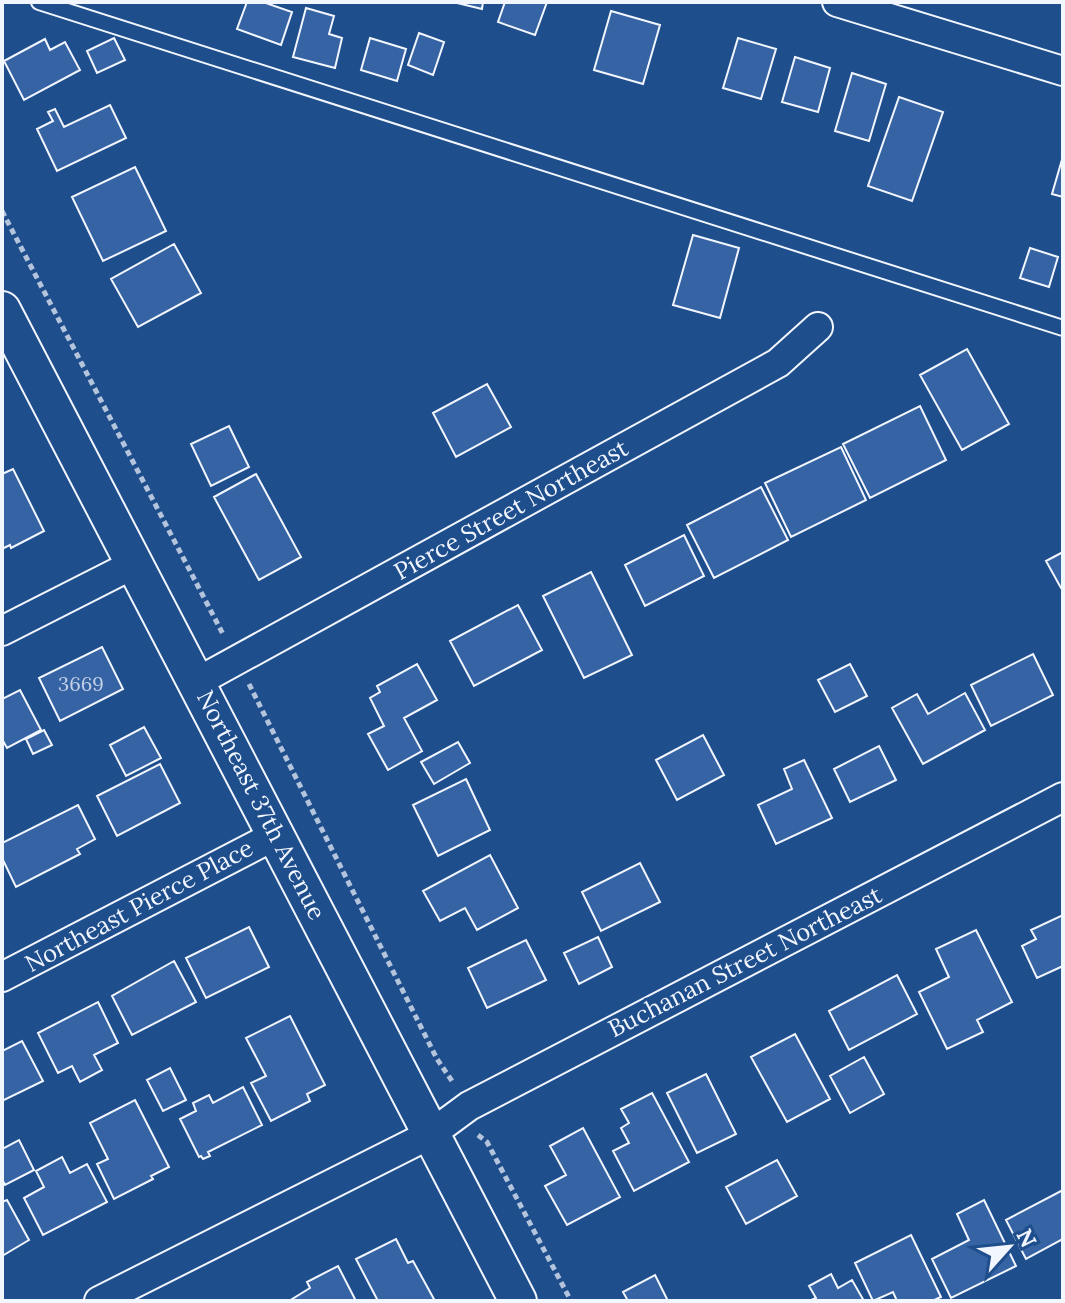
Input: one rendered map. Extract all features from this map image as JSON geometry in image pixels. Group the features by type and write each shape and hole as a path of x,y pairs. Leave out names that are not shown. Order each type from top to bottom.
{"street":[{"path":"837,2 1063,71"},
{"name":"Northeast 37th Avenue","path":"2,310 518,1301"},
{"name":"Pierce Street Northeast","path":"197,682 778,363 818,327"},
{"path":"2,631 136,563"},
{"name":"Buchanan Street Northeast","path":"99,1301 431,1134 469,1106 1063,797"},
{"name":"Northeast Pierce Place","path":"2,977 276,835"}],"lane":[{"path":"39,2 1063,328"}],"path":[{"path":"2,211 216,621"},
{"path":"245,675 437,1059"},
{"path":"473,1131 487,1142 571,1301"}],"building":[{"path":"247,2 263,2 292,12 281,45 237,29"},
{"path":"453,2 483,2 482,9"},
{"path":"505,2 547,2 535,35 498,22"},
{"path":"306,8 334,16 329,34 342,38 335,68 293,57"},
{"path":"611,11 660,25 643,84 594,70"},
{"path":"419,33 444,42 433,75 408,65"},
{"path":"114,38 125,60 97,73 87,51"},
{"path":"370,38 406,49 397,81 361,70"},
{"path":"738,38 776,49 761,99 723,88"},
{"path":"45,39 50,50 65,42 80,70 24,100 4,61"},
{"path":"795,57 830,68 818,112 782,102"},
{"path":"852,73 886,84 869,141 835,131"},
{"path":"899,97 943,112 912,201 868,186"},
{"path":"110,105 126,138 57,171 37,129 53,121 48,112 55,109 64,127"},
{"path":"1063,156 1063,197 1052,194"},
{"path":"135,167 166,231 103,261 72,197"},
{"path":"693,235 739,248 720,318 673,305"},
{"path":"174,244 201,293 138,327 111,279"},
{"path":"1030,248 1058,257 1049,287 1020,278"},
{"path":"967,349 1009,424 962,450 920,375"},
{"path":"487,384 511,427 456,457 433,413"},
{"path":"920,406 946,460 870,498 843,444"},
{"path":"229,426 249,467 211,486 191,444"},
{"path":"841,447 866,500 791,537 765,483"},
{"path":"13,469 44,531 11,548 10,545 2,549 2,474"},
{"path":"256,474 301,557 259,580 214,497"},
{"path":"761,487 788,540 714,578 687,525"},
{"path":"684,535 704,576 645,606 625,565"},
{"path":"1063,552 1063,587 1061,588 1046,561"},
{"path":"591,572 632,655 584,678 543,596"},
{"path":"518,605 542,650 474,686 450,641"},
{"path":"102,647 123,689 60,721 39,678"},
{"path":"1033,654 1053,695 991,726 971,685"},
{"path":"417,664 437,700 404,718 422,751 388,770 368,734 384,726 370,698 380,692 377,686"},
{"path":"850,664 867,696 835,712 818,680"},
{"path":"20,690 41,730 7,748 2,739 2,699"},
{"path":"965,693 985,730 923,764 892,708 917,694 928,714"},
{"path":"144,727 161,758 126,776 110,745"},
{"path":"44,730 52,745 33,754 26,739"},
{"path":"703,735 724,775 677,800 656,760"},
{"path":"458,742 470,763 434,784 421,762"},
{"path":"879,746 896,780 850,802 834,769"},
{"path":"804,760 832,818 776,844 758,805 792,789 784,769"},
{"path":"160,764 180,803 117,836 97,796"},
{"path":"466,779 490,830 438,856 413,805"},
{"path":"78,805 95,839 77,849 80,854 16,887 2,858 2,843"},
{"path":"490,855 518,908 477,930 465,908 440,921 423,891"},
{"path":"640,863 660,902 601,931 582,892"},
{"path":"1063,915 1063,966 1037,978 1022,946 1036,939 1031,930"},
{"path":"249,927 269,967 206,998 186,958"},
{"path":"976,930 1012,1002 977,1020 983,1032 947,1049 919,992 949,977 936,949"},
{"path":"598,937 612,967 579,984 564,953"},
{"path":"526,940 546,980 487,1008 468,968"},
{"path":"174,961 196,1002 132,1035 112,996"},
{"path":"897,975 917,1014 849,1050 829,1011"},
{"path":"98,1002 118,1043 94,1055 102,1070 80,1082 72,1066 58,1073 38,1033"},
{"path":"290,1016 325,1085 307,1094 310,1101 271,1121 251,1083 266,1076 246,1038"},
{"path":"795,1034 830,1099 787,1122 751,1057"},
{"path":"22,1041 43,1081 2,1101 2,1051"},
{"path":"864,1057 884,1094 850,1113 830,1076"},
{"path":"170,1068 186,1100 163,1111 147,1080"},
{"path":"706,1074 736,1134 697,1153 667,1093"},
{"path":"243,1087 262,1125 208,1152 210,1156 199,1157 180,1119 196,1111 193,1103 209,1095 213,1103"},
{"path":"652,1093 689,1162 634,1191 613,1151 629,1143 621,1128 629,1123 621,1109"},
{"path":"135,1100 169,1167 114,1199 97,1164 108,1159 90,1123"},
{"path":"583,1128 620,1197 567,1225 545,1186 566,1175 550,1146"},
{"path":"19,1140 34,1170 5,1185 2,1179 2,1149"},
{"path":"62,1157 70,1173 87,1164 107,1202 43,1235 24,1198 44,1187 36,1171"},
{"path":"777,1160 797,1196 746,1224 726,1187"},
{"path":"1063,1190 1063,1239 1026,1259 1006,1220"},
{"path":"7,1200 29,1240 2,1256 2,1202"},
{"path":"984,1200 1016,1266 951,1298 932,1259 969,1240 957,1214"},
{"path":"911,1235 941,1297 932,1301 897,1301 893,1292 873,1301 855,1263"},
{"path":"396,1239 408,1263 413,1261 435,1301 378,1301 356,1259"},
{"path":"338,1266 356,1301 289,1301 310,1288 307,1282"},
{"path":"831,1274 838,1288 852,1280 864,1301 809,1301 816,1298 809,1286"},
{"path":"655,1275 668,1301 628,1301 623,1292"}]}
